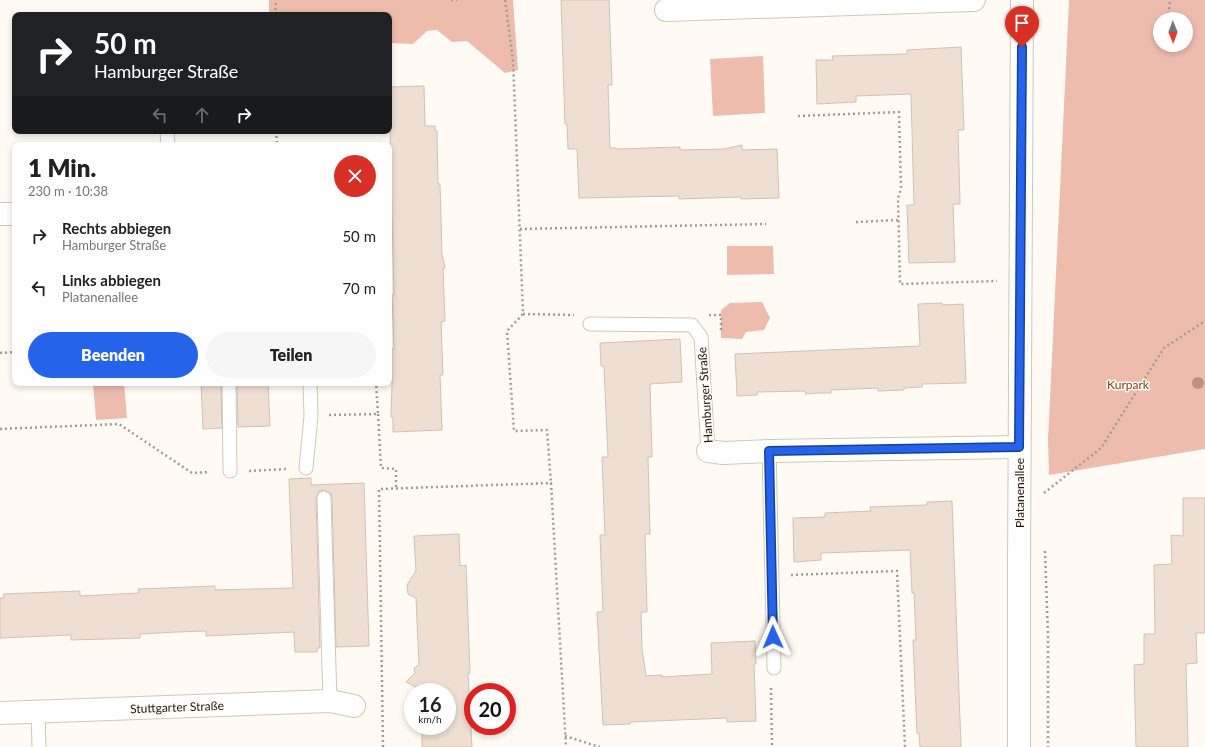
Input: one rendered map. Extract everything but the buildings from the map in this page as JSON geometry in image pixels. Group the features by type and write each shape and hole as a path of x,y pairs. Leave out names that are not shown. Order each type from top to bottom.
{"street":[{"path":"666,10 974,0"},
{"name":"Platanenallee","path":"1020,747 1019,447 1022,0"},
{"path":"0,214 12,214"},
{"name":"Hamburger Straße","path":"708,451 723,453 1019,447"},
{"name":"Stuttgarter Straße","path":"0,713 330,701 354,706"}],"lane":[{"name":"Hamburger Straße","path":"590,324 692,325 701,336 708,451"},
{"path":"229,386 230,471"},
{"path":"306,468 310,416 310,386"},
{"path":"769,451 774,668"},
{"path":"324,498 330,701"},
{"path":"38,712 39,747"}],"path":[{"path":"275,12 276,0"},
{"path":"451,0 457,0"},
{"path":"505,0 513,60 523,314 507,331 514,431 547,430 566,747"},
{"path":"1169,12 1170,0"},
{"path":"798,116 899,112 901,190 898,198 900,284 1021,280"},
{"path":"856,222 899,220"},
{"path":"520,229 766,224"},
{"path":"1044,501 1044,493 1101,448 1164,348 1205,321"},
{"path":"0,353 12,352"},
{"path":"376,386 381,468 396,469 396,488"},
{"path":"310,416 378,414"},
{"path":"0,429 119,424 192,473 306,468"},
{"path":"383,747 379,489 551,483"},
{"path":"1045,549 1048,636 1048,747"},
{"path":"772,576 897,571 905,747"},
{"path":"772,747 770,692 774,668"},
{"path":"565,736 600,747"}],"green space":[{"path":"269,0 513,0 518,70 505,73 467,41 452,42 437,30 427,31 413,44 392,43 392,12 269,12"},
{"name":"Kurpark","path":"1069,0 1205,0 1205,449 1049,475 1048,440"},
{"path":"763,56 765,113 713,116 710,59"},
{"path":"727,246 773,246 774,274 727,275"},
{"path":"762,302 770,318 764,330 746,332 742,339 721,338 721,310 730,303"},
{"path":"93,386 124,386 127,418 96,420"}],"route":[{"path":"773,637 769,451 1019,447 1022,47"}]}
